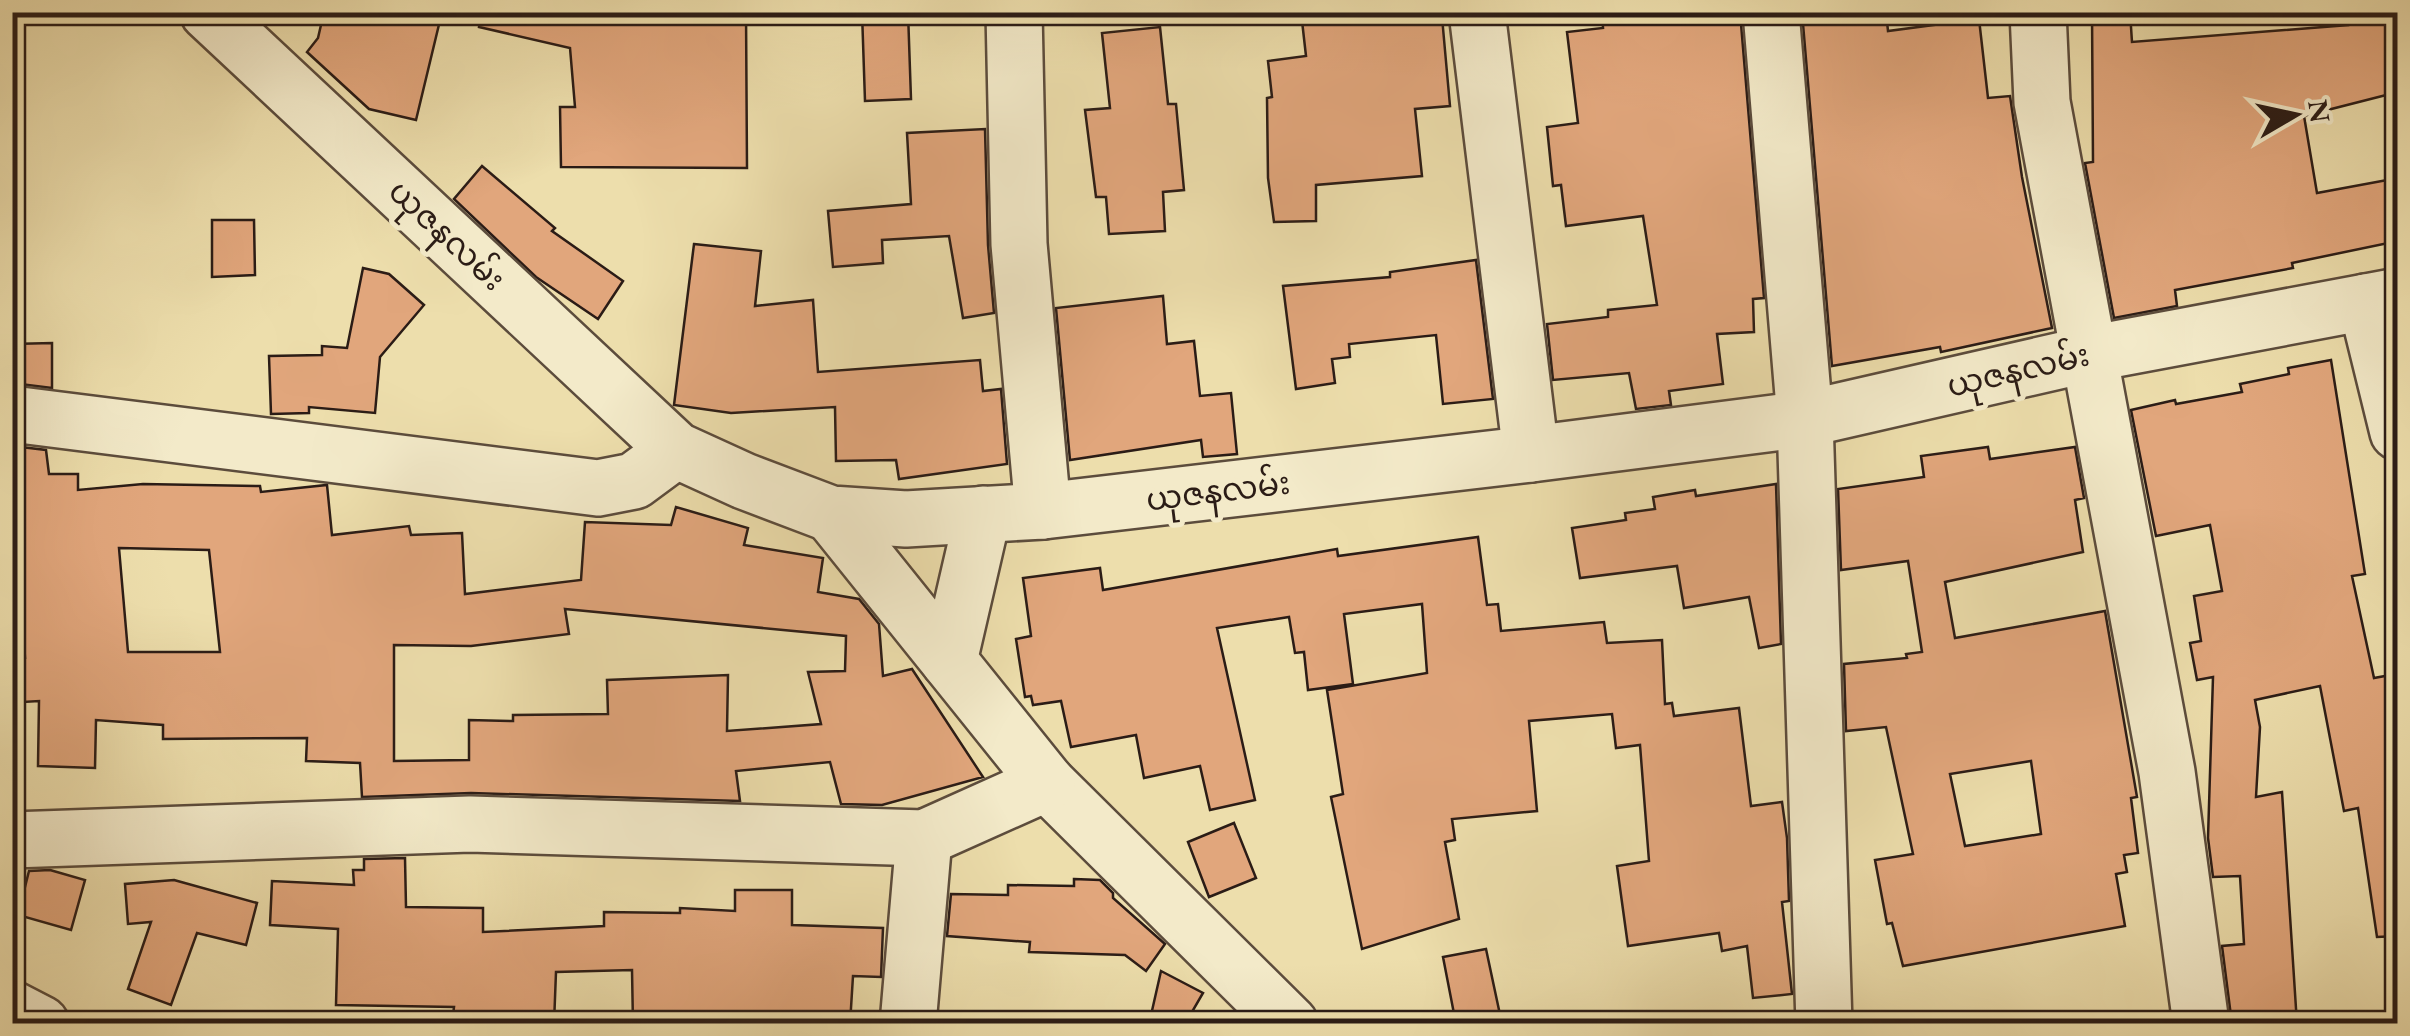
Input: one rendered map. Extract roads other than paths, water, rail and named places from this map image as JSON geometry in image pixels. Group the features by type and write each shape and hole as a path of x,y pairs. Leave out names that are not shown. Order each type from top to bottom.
{"street":[{"name":"ယုဇနလမ်း","path":"208,12 676,450 831,514 906,519 1043,511 1804,419 2089,354 2382,299"},
{"path":"1014,12 1020,244 1043,511"},
{"path":"1477,12 1531,454"},
{"path":"1772,12 1804,419 1824,1024"},
{"path":"2038,12 2042,102 2166,772 2200,1024"},
{"path":"2382,299 2398,432"},
{"path":"12,414 598,488 634,481 676,450"},
{"path":"831,514 1047,783 1290,1024"},
{"path":"949,661 983,514"},
{"path":"12,840 470,824 924,838 1047,783"},
{"path":"908,1024 924,838"},
{"path":"12,1009 40,1024"}]}
